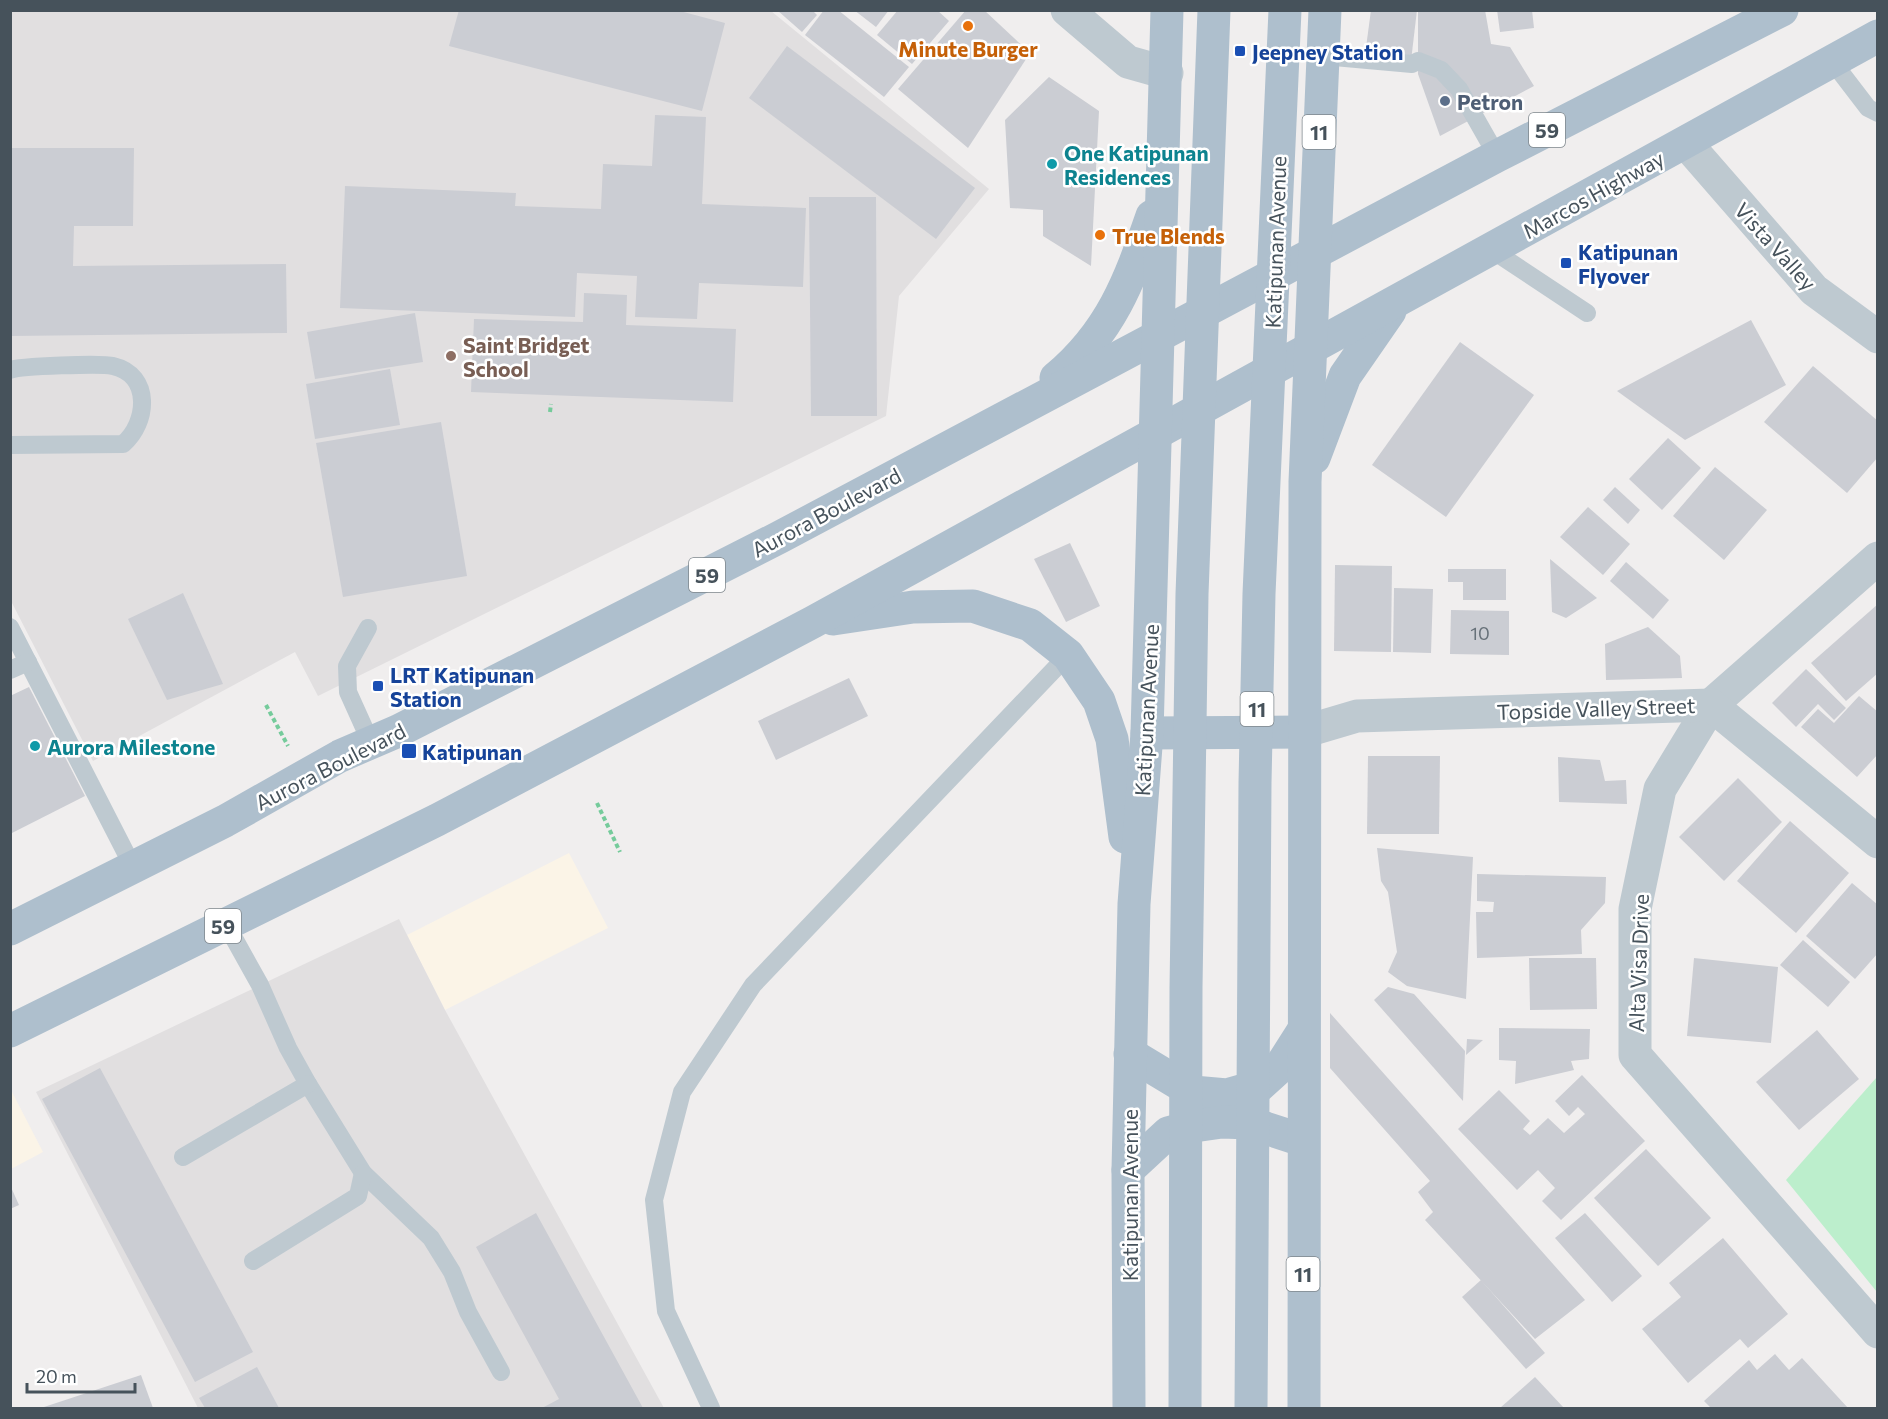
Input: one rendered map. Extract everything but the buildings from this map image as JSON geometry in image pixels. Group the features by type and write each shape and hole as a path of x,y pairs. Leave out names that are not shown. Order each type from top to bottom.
{"main road":[{"name":"Katipunan Avenue","path":"1129,1408 1128,1170 1134,904 1147,733 1167,10"},
{"name":"Katipunan Avenue","path":"1185,1408 1186,988 1192,594 1214,10"},
{"name":"Katipunan Avenue","path":"1251,1408 1259,606 1285,10"},
{"name":"Katipunan Avenue","path":"1304,1408 1302,1140 1305,482 1325,10"},
{"name":"59","path":"1159,335 1497,156 1782,10"},
{"name":"Marcos Highway","path":"1309,352 1878,36"},
{"path":"1013,413 1071,364 1104,327 1131,279 1162,186"},
{"path":"1305,482 1345,376 1395,304"},
{"name":"Aurora Boulevard","path":"10,929 225,821 340,756 371,743 770,543 1159,335"},
{"name":"59","path":"10,1031 436,820 813,622 1156,432 1309,352"},
{"path":"813,622 913,608 973,606 1030,625 1068,655 1099,701 1112,738 1134,904"},
{"path":"1147,733 1304,732"},
{"path":"1130,1054 1193,1092 1227,1095 1259,1086 1280,1067 1304,1031"},
{"path":"1128,1170 1168,1133 1194,1126 1222,1122 1250,1123 1302,1140"}],"street":[{"path":"1067,10 1128,62 1167,73"},
{"name":"Vista Valley","path":"1686,143 1814,290 1878,337"},
{"name":"Alta Visa Drive","path":"1878,558 1710,705 1660,789 1635,909 1635,1055 1878,1332"},
{"name":"Topside Valley Street","path":"1304,732 1357,717 1710,705 1878,842"}],"lane":[{"path":"1323,56 1412,64 1418,61 1442,70 1460,89 1497,156"},
{"path":"1832,61 1868,108 1878,113"},
{"path":"1492,250 1587,313"},
{"path":"10,370 112,366 133,379 142,402 139,426 123,444 10,445"},
{"path":"10,627 133,867"},
{"path":"368,628 347,666 348,692 371,743"},
{"path":"711,1408 666,1311 654,1200 682,1092 753,985 1068,655"},
{"path":"10,670 28,662"},
{"path":"226,924 260,985 288,1048 308,1084 363,1173 431,1238 452,1272 468,1312 501,1372"},
{"path":"183,1157 308,1084"},
{"path":"253,1261 358,1196 363,1173"}],"path":[{"path":"550,412 551,404"},
{"path":"266,705 289,747"},
{"path":"597,803 620,852"}],"shaded area":[{"name":"Saint Bridget School","path":"10,11 771,11 989,189 899,296 886,416 318,696 295,652 93,761 11,601"},
{"path":"569,853 608,928 445,1010 407,935"},
{"path":"399,919 445,1010 664,1408 198,1408 36,1092"},
{"path":"11,1090 43,1152 10,1169"}],"green space":[{"path":"1877,1077 1877,1292 1786,1180"}],"place":[{"name":"Minute Burger","path":"968,26"},
{"name":"Jeepney Station","path":"1240,51"},
{"name":"Petron","path":"1445,101"},
{"name":"One Katipunan Residences","path":"1052,164"},
{"name":"True Blends","path":"1100,235"},
{"name":"Katipunan Flyover","path":"1566,263"},
{"name":"Saint Bridget School","path":"451,356"},
{"name":"LRT Katipunan Station","path":"378,686"},
{"name":"Aurora Milestone","path":"35,746"},
{"name":"Katipunan","path":"409,751"}]}
